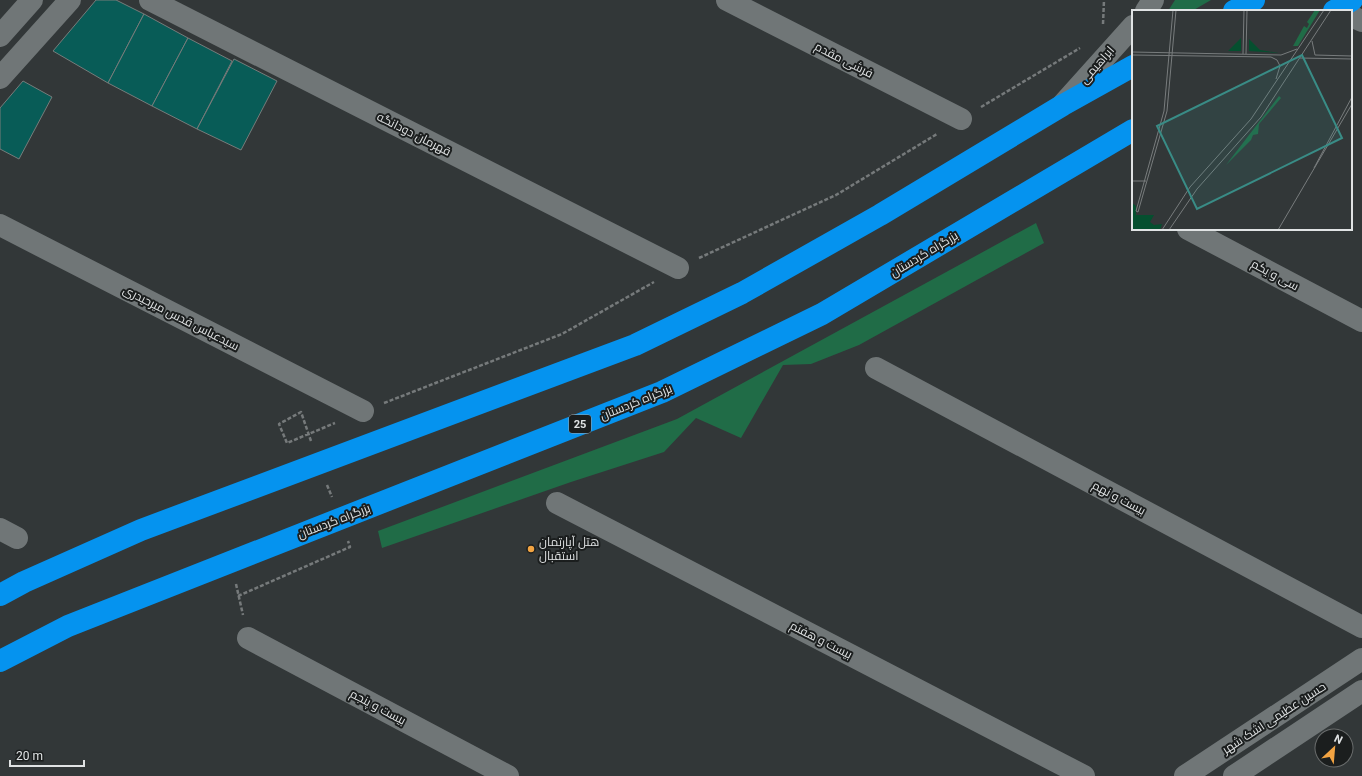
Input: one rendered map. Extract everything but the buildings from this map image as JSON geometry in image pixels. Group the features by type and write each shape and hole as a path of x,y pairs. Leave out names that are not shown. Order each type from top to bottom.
{"highway":[{"path":"1236,10 1254,0"},
{"path":"0,595 24,582 141,530 635,345 742,293 880,215 1063,104 1132,67"},
{"name":"بزرگراه کردستان","path":"0,661 68,626 662,392 822,314 1132,131"}],"street":[{"path":"0,36 32,0"},
{"path":"0,78 70,0"},
{"name":"قهرمان دودانگه","path":"150,0 678,268"},
{"name":"فرشی مقدم","path":"727,0 961,119"},
{"path":"1147,10 1153,0"},
{"path":"1352,15 1362,22"},
{"name":"ابراهیمی","path":"1063,104 1132,27"},
{"name":"سیدعباس قدس میرحیدری","path":"0,225 363,411"},
{"name":"سی و یکم","path":"1190,230 1362,321"},
{"name":"بیست و نهم","path":"876,368 1362,627"},
{"name":"بیست و هفتم","path":"557,503 1084,776"},
{"name":"بیست و پنجم","path":"248,638 508,776"},
{"name":"حسین عظیمی اشک شهر","path":"1185,776 1362,659"},
{"path":"1234,776 1362,691"}],"path":[{"path":"1102,28 1104,0"},
{"path":"961,119 1082,47"},
{"path":"301,412 279,424 287,443 363,411"},
{"path":"238,596 350,547"},
{"path":"231,561 248,638"}],"green space":[{"path":"1175,0 1211,0 1194,10 1169,10"},
{"path":"1036,223 1044,243 859,345 811,364 783,365 741,438 696,418 664,452 571,482 382,548 378,531 677,419"}],"place":[{"name":"هتل آپارتمان استقبال","path":"531,549"}]}
